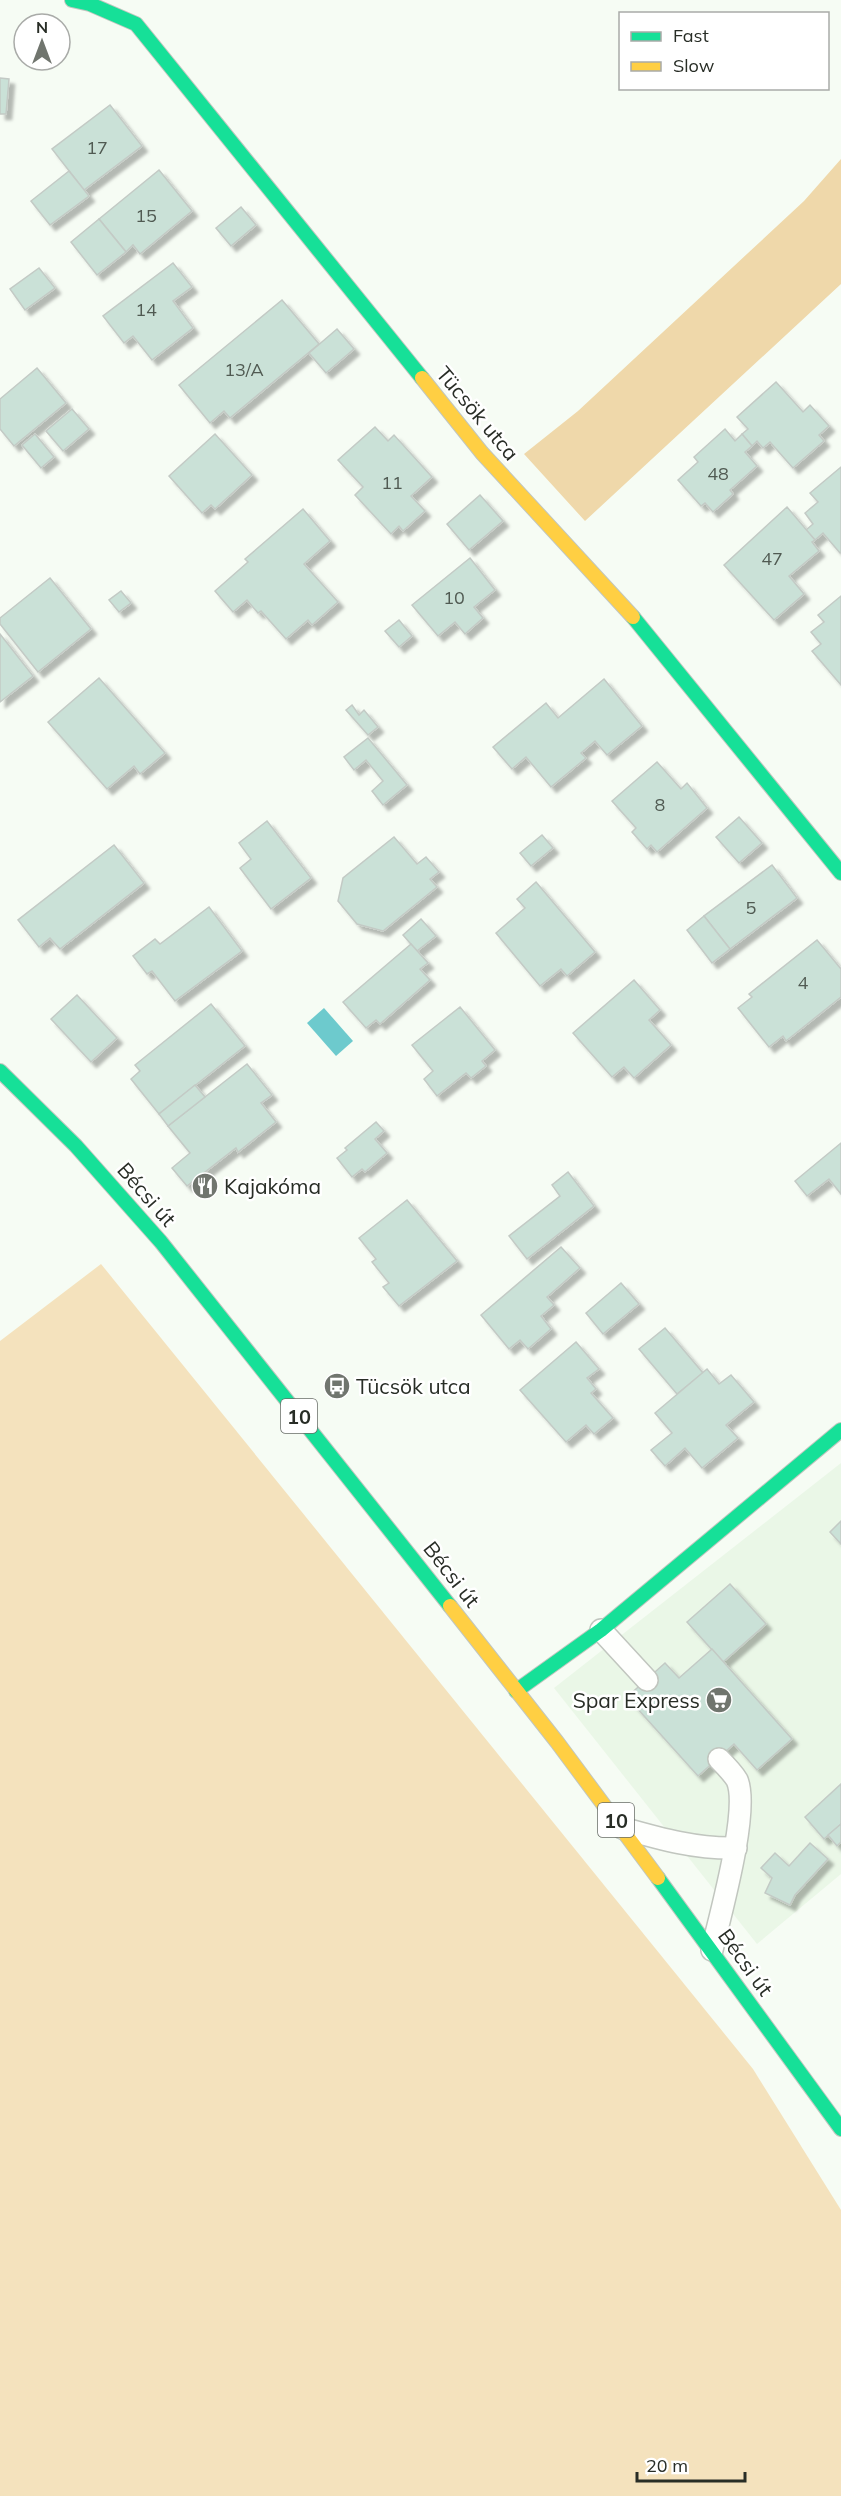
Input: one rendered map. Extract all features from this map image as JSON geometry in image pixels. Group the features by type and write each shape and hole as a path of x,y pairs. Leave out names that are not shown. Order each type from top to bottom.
{"street":[{"name":"Tücsök utca","path":"72,0 90,4 136,24 482,453 637,621 841,873"},
{"name":"Bécsi út","path":"0,1071 76,1146 161,1242 622,1828 841,2129"},
{"path":"516,1691 601,1630 841,1430"}],"lane":[{"path":"601,1630 647,1680"},
{"path":"712,1950 736,1848 741,1803 739,1787 730,1770 718,1759"},
{"path":"622,1828 674,1843 709,1849 736,1848"}],"shaded area":[{"path":"841,159 841,284 585,521 524,454 578,411 804,201"},
{"path":"101,1264 753,2069 841,2210 841,2496 0,2496 0,1341"},
{"path":"841,1463 841,1874 757,1944 554,1688"}],"water":[{"path":"324,1008 353,1041 336,1056 307,1023"}],"building":[{"path":"0,78 9,79 6,114 0,114"},
{"path":"110,105 142,146 84,190 52,149"},
{"path":"159,170 192,211 140,254 133,245 126,252 99,219"},
{"path":"69,171 89,196 50,225 31,201"},
{"path":"241,207 256,225 231,246 216,228"},
{"path":"99,219 126,252 97,275 71,242"},
{"path":"173,263 192,287 173,301 193,328 152,360 133,336 124,343 103,316"},
{"path":"39,268 55,288 25,310 10,289"},
{"path":"282,300 319,344 230,418 224,411 210,423 179,385"},
{"path":"337,329 354,349 326,373 309,353"},
{"path":"37,368 66,403 14,446 0,429 0,399"},
{"path":"776,382 803,412 810,405 829,426 819,435 824,441 793,468 770,442 763,448 757,441 752,446 742,434 748,429 737,417"},
{"path":"72,409 89,429 63,451 46,431"},
{"path":"375,427 388,441 394,435 432,477 411,496 425,511 403,531 399,526 391,534 355,495 363,487 338,460"},
{"path":"725,429 735,441 742,434 752,446 745,452 757,466 730,490 733,494 713,512 705,503 701,506 678,480 698,462 694,457"},
{"path":"35,434 54,457 41,468 22,445"},
{"path":"215,434 252,475 215,509 211,505 202,513 169,476"},
{"path":"841,467 840,553 823,533 815,540 806,530 813,524 805,513 818,502 810,493"},
{"path":"480,495 503,521 469,550 447,524"},
{"path":"787,507 815,540 812,542 819,551 789,576 804,594 774,620 724,565"},
{"path":"303,509 330,541 304,564 338,602 312,625 308,620 286,639 261,611 258,613 247,600 233,612 215,591 248,562 245,559"},
{"path":"470,558 495,590 474,607 483,618 465,634 455,622 438,636 412,605"},
{"path":"50,578 91,629 38,672 0,624 0,618"},
{"path":"121,591 131,603 119,612 109,600"},
{"path":"841,596 841,685 812,651 821,644 811,632 824,622 818,615"},
{"path":"399,620 412,636 399,647 385,631"},
{"path":"0,634 33,676 0,702"},
{"path":"99,678 165,753 140,774 134,766 107,789 48,722"},
{"path":"604,679 642,726 607,755 595,741 581,753 586,758 551,787 526,757 512,769 493,747 546,703 558,718"},
{"path":"352,705 359,715 364,710 378,727 368,735 346,710"},
{"path":"368,738 407,785 383,805 372,791 383,781 366,760 354,770 344,757"},
{"path":"657,762 681,789 687,783 707,808 657,852 651,845 647,849 632,832 636,828 612,801"},
{"path":"739,817 762,843 739,863 716,837"},
{"path":"267,821 311,878 271,909 240,868 251,859 239,843"},
{"path":"542,835 553,848 531,866 520,853"},
{"path":"394,837 417,864 426,857 439,872 430,879 437,887 383,931 357,924 338,901 343,878"},
{"path":"114,845 144,883 60,949 50,938 39,947 18,920"},
{"path":"772,865 797,898 730,949 704,916"},
{"path":"536,882 595,952 567,976 561,969 540,986 496,933 525,908 517,899"},
{"path":"209,907 242,951 175,1001 152,971 147,974 133,956 155,939 160,944"},
{"path":"704,916 730,949 712,963 687,930"},
{"path":"421,919 436,936 417,951 403,935"},
{"path":"817,940 841,969 841,997 786,1041 783,1036 769,1047 738,1008 752,997 749,994"},
{"path":"411,944 428,963 420,969 430,980 380,1024 376,1020 366,1028 343,1002"},
{"path":"634,980 660,1010 649,1020 671,1045 634,1078 624,1067 612,1077 573,1033"},
{"path":"77,995 117,1038 91,1062 51,1019"},
{"path":"211,1004 245,1046 159,1114 131,1079 140,1071 135,1065"},
{"path":"460,1007 495,1050 482,1061 486,1066 471,1078 466,1073 437,1096 424,1079 433,1071 412,1045"},
{"path":"247,1064 272,1095 261,1103 276,1122 238,1152 236,1148 187,1186 172,1168 190,1153 168,1126"},
{"path":"195,1085 205,1097 168,1126 159,1114"},
{"path":"376,1122 384,1131 375,1139 387,1153 365,1172 362,1169 352,1177 337,1158 347,1150 345,1148"},
{"path":"841,1143 841,1194 829,1179 807,1196 795,1181"},
{"path":"568,1172 594,1206 527,1259 509,1236 560,1196 552,1185"},
{"path":"407,1200 457,1261 399,1306 383,1287 389,1283 372,1262 376,1259 359,1238"},
{"path":"561,1247 580,1268 547,1297 554,1305 541,1316 551,1329 528,1349 520,1340 509,1349 481,1315"},
{"path":"621,1283 639,1304 603,1334 586,1313"},
{"path":"665,1328 703,1373 677,1394 639,1349"},
{"path":"576,1342 599,1369 587,1378 596,1389 591,1393 613,1418 594,1434 586,1425 566,1442 520,1390"},
{"path":"707,1369 719,1384 731,1375 754,1402 726,1425 738,1438 702,1468 685,1448 665,1466 651,1450 672,1433 655,1413"},
{"path":"841,1521 841,1544 830,1532"},
{"path":"730,1584 766,1624 723,1662 687,1622"},
{"path":"712,1649 792,1739 757,1770 734,1744 698,1776 627,1697 665,1663 679,1678"},
{"path":"841,1784 841,1824 824,1839 805,1817"},
{"path":"841,1824 841,1842 837,1846 828,1835"},
{"path":"810,1843 828,1859 795,1895 790,1905 765,1893 772,1878 761,1868 775,1853 789,1866"}],"traffic: fast":[{"path":"72,0 90,4 136,24 422,378"},
{"path":"633,617 841,873"},
{"path":"0,1071 76,1146 161,1242 450,1606"},
{"path":"516,1691 601,1630 841,1430"},
{"path":"658,1878 841,2129"}],"traffic: slow":[{"path":"422,378 482,453 633,617"},
{"path":"450,1606 557,1742 658,1878"}],"place":[{"name":"Kajakóma","path":"205,1186"},
{"name":"Tücsök utca","path":"337,1386"},
{"name":"Spar Express","path":"719,1700"}]}
